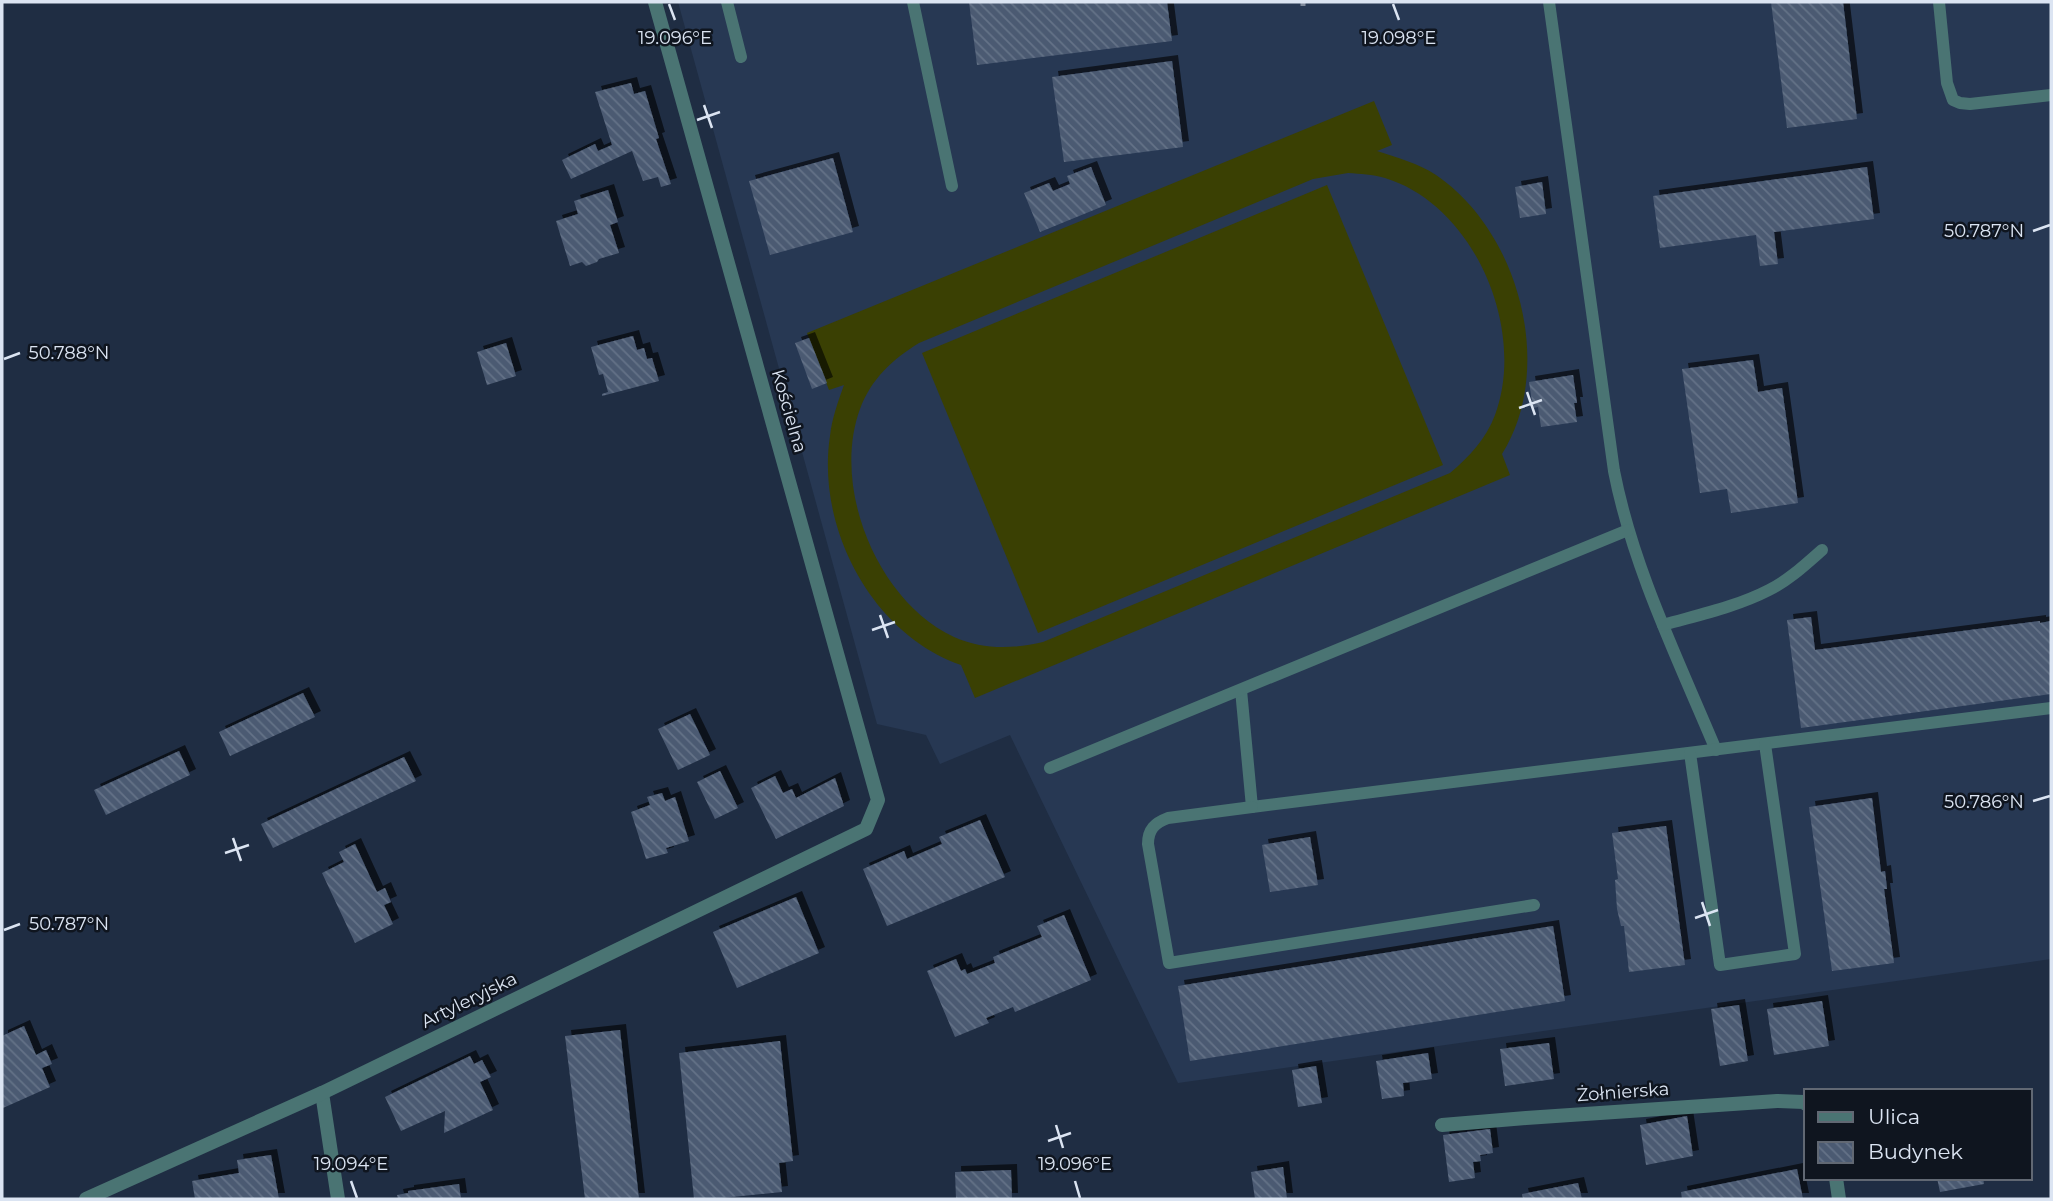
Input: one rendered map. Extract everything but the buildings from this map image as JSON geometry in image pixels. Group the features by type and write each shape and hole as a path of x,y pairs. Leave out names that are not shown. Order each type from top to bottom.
{"street":[{"name":"Kościelna","path":"655,2 878,800 866,829"},
{"name":"Artyleryjska","path":"86,1199 322,1093 866,829"},
{"path":"322,1093 338,1199"},
{"name":"Żołnierska","path":"1442,1125 1777,1101 1804,1102"},
{"path":"1836,1180 1839,1199"}],"lane":[{"path":"727,2 741,57"},
{"path":"913,2 952,186"},
{"path":"1549,2 1614,471 1628,530 1663,625 1716,750"},
{"path":"1939,2 1947,83 1953,100 1970,104 2051,95"},
{"path":"1050,768 1628,530"},
{"path":"1663,625 1739,603 1769,591 1822,550"},
{"path":"1241,690 1252,807"},
{"path":"1534,905 1169,963 1147,844 1148,835 1159,821 1168,818 2051,708"},
{"path":"1690,753 1720,965 1795,954 1765,744"}],"shaded area":[{"path":"678,2 2051,2 2051,959 1178,1083 1010,735 940,764 926,735 877,724"}],"green space":[{"path":"1374,101 1392,145 1377,151 1429,171 1465,200 1489,230 1508,265 1520,303 1527,343 1526,382 1518,420 1502,454 1510,475 975,698 961,665 929,650 901,629 877,603 857,573 842,541 832,506 828,471 831,429 844,385 829,390 807,333","holes":["1348,173 1385,178 1417,192 1444,214 1467,242 1485,274 1498,309 1504,345 1503,381 1491,424 1482,440 1464,461 1450,473 1043,642 998,647 965,641 927,620 903,598 883,570 868,540 857,507 852,473 853,440 860,409 870,388 892,363 919,343 1313,179"]},
{"path":"1327,185 1443,465 1038,633 922,353"}]}
